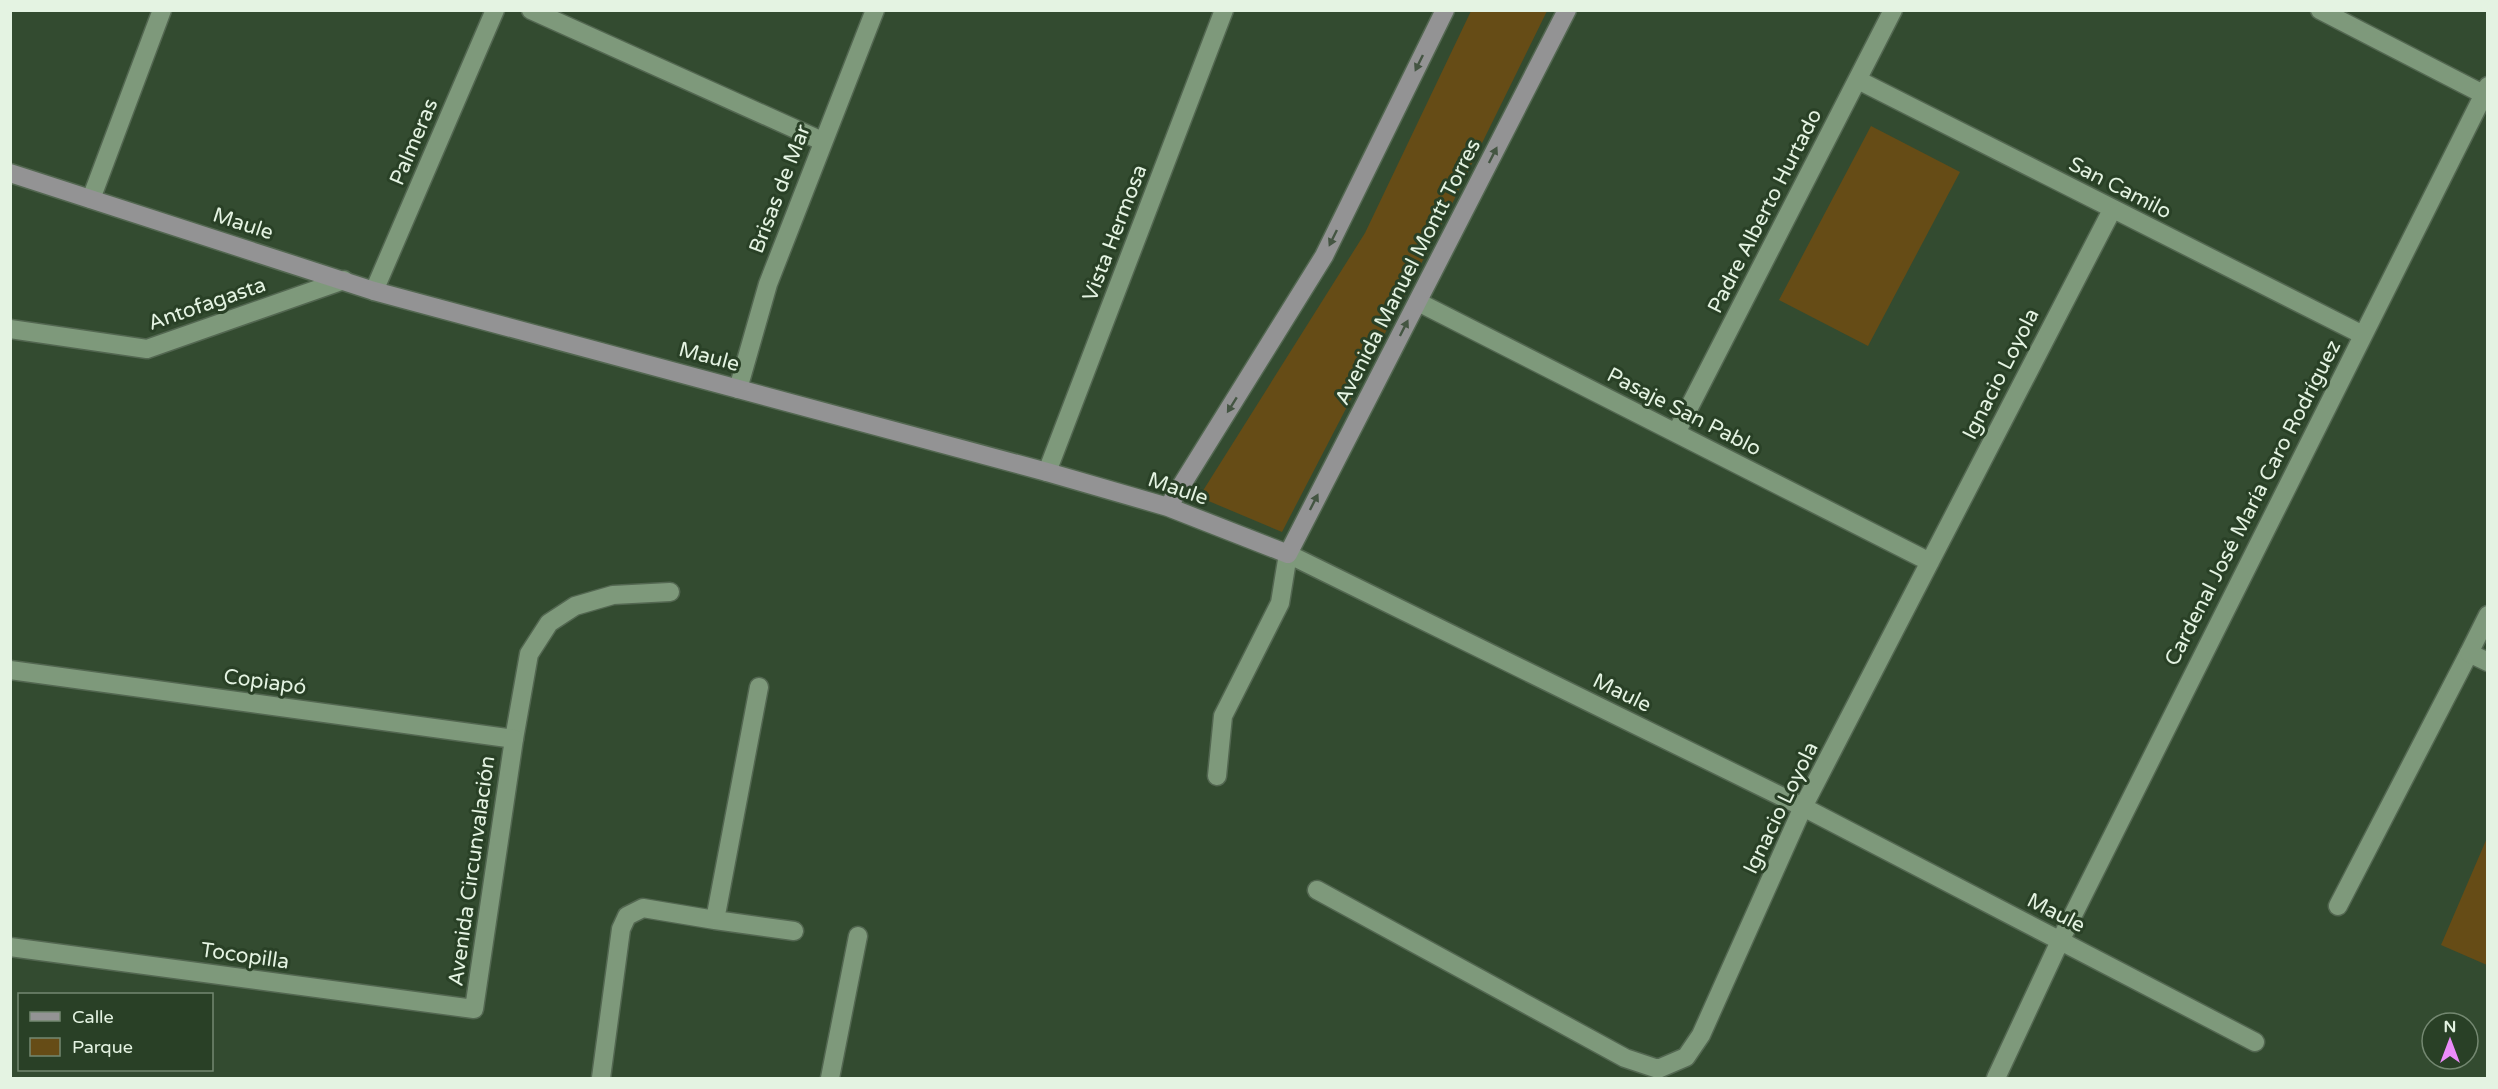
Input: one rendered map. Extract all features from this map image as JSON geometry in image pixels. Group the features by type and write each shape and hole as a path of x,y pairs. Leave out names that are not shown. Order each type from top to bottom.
{"street":[{"path":"91,199 162,10"},
{"name":"Palmeras","path":"374,291 495,10"},
{"path":"531,10 822,141"},
{"name":"Brisas de Mar","path":"738,388 768,284 875,10"},
{"name":"Vista Hermosa","path":"1047,472 1224,10"},
{"path":"1168,507 1324,256 1445,10"},
{"name":"Avenida Manuel Montt Torres","path":"1288,554 1567,10"},
{"name":"Padre Alberto Hurtado","path":"1676,433 1893,10"},
{"path":"2320,10 2485,90"},
{"name":"San Camilo","path":"1858,80 2362,335"},
{"name":"Cardenal José María Caro Rodríguez","path":"1996,1078 2060,941 2485,90"},
{"name":"Maule","path":"10,173 374,291 1047,472 1168,507 1288,554 1803,807 2256,1042"},
{"name":"Ignacio Loyola","path":"1317,890 1625,1058 1658,1070 1686,1057 1701,1035 1803,807 2112,210"},
{"name":"Antofagasta","path":"10,329 147,349 344,280"},
{"name":"Pasaje San Pablo","path":"1418,302 1930,562"},
{"path":"1218,776 1223,716 1280,603 1288,554"},
{"name":"Avenida Circunvalación","path":"474,1009 514,739 529,654 549,623 575,606 613,595 670,592"},
{"path":"2338,906 2487,615"},
{"path":"2469,653 2487,662"},
{"name":"Copiapó","path":"10,670 514,739"},
{"path":"715,920 759,687"},
{"path":"601,1078 621,929 627,916 643,908 794,931"},
{"path":"830,1078 858,936"},
{"name":"Tocopilla","path":"10,947 474,1009"}],"green space":[{"path":"1471,11 1547,11 1451,206 1282,532 1199,497 1365,233"},
{"path":"1871,126 1960,172 1868,346 1779,300"},
{"path":"2487,838 2488,965 2441,945"}]}
